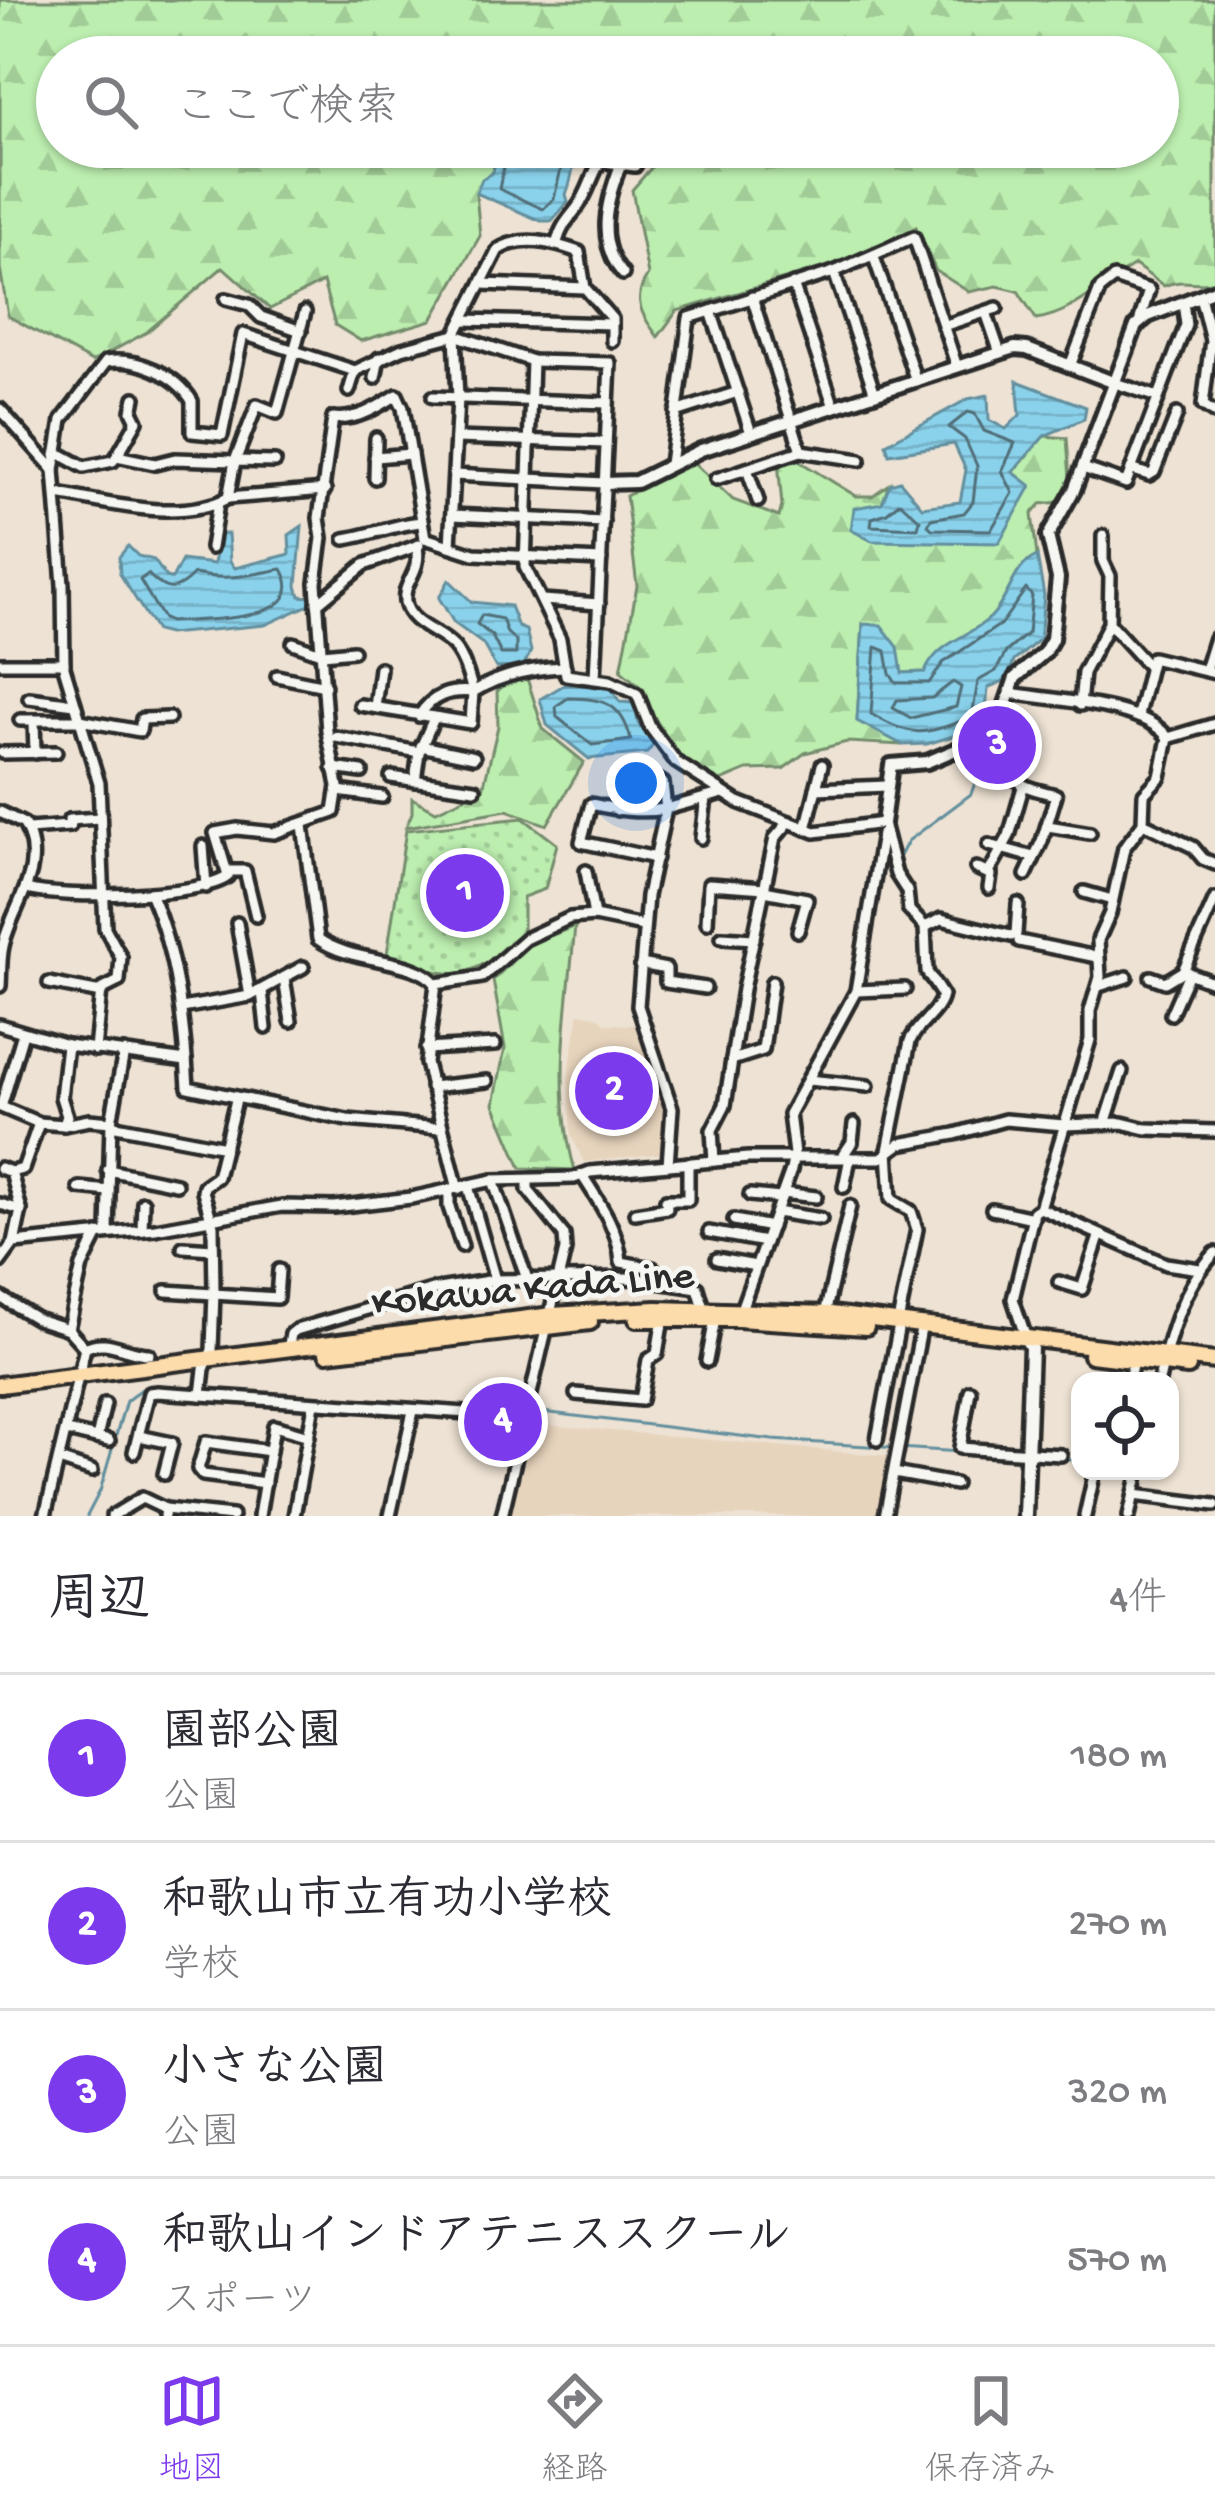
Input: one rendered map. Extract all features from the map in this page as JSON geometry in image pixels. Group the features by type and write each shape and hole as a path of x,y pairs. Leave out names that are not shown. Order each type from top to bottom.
{"main road":[{"name":"Kokawa Kada Line","path":"2,1385 204,1380 550,1320 710,1313"},
{"name":"Kokawa Kada Line","path":"739,1314 921,1328 1215,1366"},
{"name":"Kokawa Kada Line","path":"204,1380 288,1349 550,1320 825,1314 898,1326"},
{"name":"Kokawa Kada Line","path":"1029,1342 1133,1360 1163,1359"},
{"path":"1024,1516 1029,1342"}],"street":[{"path":"556,242 563,220 578,208 594,168"},
{"path":"620,168 605,212 612,258 623,274"},
{"path":"670,464 689,318 834,272 914,237 957,367"},
{"path":"450,546 458,398 455,335 504,246 556,242 579,252 585,288 612,324 612,341"},
{"path":"874,257 916,380"},
{"path":"834,272 874,394"},
{"path":"739,1314 794,1158 788,1114 856,991 888,772 895,762 927,762 996,733 1016,678 1052,638 1058,578 1048,536 1082,468 1149,290 1114,278 1100,289 1070,366"},
{"path":"482,284 585,288"},
{"path":"793,284 834,407"},
{"path":"1140,319 1215,290"},
{"path":"1200,296 1211,340 1203,405 1215,412"},
{"path":"752,297 801,451"},
{"path":"226,299 301,331"},
{"path":"1082,468 1126,483 1186,325 1183,302"},
{"path":"711,310 751,433"},
{"path":"943,326 992,310 1000,353"},
{"path":"211,548 235,461 257,405 277,413 304,312"},
{"path":"463,320 612,324"},
{"path":"50,983 101,993 119,981 121,957 105,928 99,783 64,663 55,470 62,420 106,362 121,359 147,366 171,380 192,401 192,432 222,435 243,334 355,371"},
{"path":"349,391 355,371 380,358 455,335 532,362 610,363 595,678"},
{"path":"454,475 637,482 751,433 1000,353 1027,349 1158,397"},
{"path":"375,378 380,358"},
{"path":"532,362 525,567 560,639 566,675 595,678 637,694 650,727 676,762 723,793 815,832 883,823"},
{"path":"676,412 737,392"},
{"path":"28,889 52,894 151,895 206,886 223,881 228,871 215,833 237,829 274,833 334,812 338,776 333,768 317,604 319,518 333,418 364,414 397,395 422,522 419,566 406,587 406,604 412,618 452,645 472,692 471,723 360,705"},
{"path":"433,397 608,404"},
{"path":"55,455 62,454 84,467 113,461 137,422 132,411 135,398"},
{"path":"0,409 55,470"},
{"path":"1131,469 1149,475 1154,472 1177,414"},
{"path":"375,478 376,438"},
{"path":"457,438 606,443"},
{"path":"716,479 801,451 860,460"},
{"path":"375,457 411,454"},
{"path":"117,456 155,464 175,459 275,462"},
{"path":"747,469 758,501"},
{"path":"58,494 142,509 325,490"},
{"path":"452,515 603,522"},
{"path":"345,539 384,533 400,523 422,522"},
{"path":"1080,705 1083,674 1108,622 1110,576 1103,561 1103,536"},
{"path":"317,604 364,565 421,543 475,554 601,560"},
{"path":"542,601 599,604"},
{"path":"1108,622 1149,667"},
{"path":"1138,715 1149,667 1157,656 1210,672 1215,638"},
{"path":"292,643 323,654 353,651"},
{"path":"0,663 64,663"},
{"path":"419,716 450,690 472,692 507,676 565,667"},
{"path":"375,707 380,668"},
{"path":"277,676 325,686"},
{"path":"1010,693 1138,715 1168,738"},
{"path":"29,698 75,704"},
{"path":"20,720 80,720 140,730 142,719 169,718"},
{"path":"415,781 420,749 434,718"},
{"path":"34,720 35,753"},
{"path":"1168,738 1215,724"},
{"path":"996,733 1011,741 1008,759 1014,778 1023,787 1056,795 1026,875"},
{"path":"336,737 474,757"},
{"path":"1029,1342 1013,1299 1033,1218 1040,1208 1090,1040 1090,1011 1099,986 1098,940 1124,848 1143,823 1144,794 1160,777 1168,738"},
{"path":"2,753 56,752"},
{"path":"806,829 822,765"},
{"path":"333,768 362,772"},
{"path":"392,777 475,789"},
{"path":"617,810 616,785 655,778 662,783 666,809 644,926 638,1006 672,1108 668,1165"},
{"path":"443,797 444,785"},
{"path":"816,788 887,786"},
{"path":"989,888 989,872 1023,787"},
{"path":"338,791 382,797"},
{"path":"656,858 581,842 591,804 636,814 723,793"},
{"path":"701,838 706,798"},
{"path":"12,800 3,813 28,829 100,818"},
{"path":"714,1161 712,1130 725,1105 775,838 789,822"},
{"path":"877,1440 917,1229 911,1211 891,1199 888,1151 910,1041 942,1001 939,987 927,972 925,927 909,910 908,891 896,874 883,823"},
{"path":"1143,823 1193,847 1203,860 1215,864"},
{"path":"303,825 318,939 358,958 422,972 436,985"},
{"path":"1048,826 1090,833"},
{"path":"0,986 3,947 28,889 32,849 28,829"},
{"path":"989,845 1030,856"},
{"path":"203,846 206,886"},
{"path":"976,868 989,872"},
{"path":"228,871 244,871 256,916"},
{"path":"586,871 594,916"},
{"path":"706,923 709,884 807,899 798,931"},
{"path":"1084,892 1112,900"},
{"path":"151,895 182,1008 188,1087 347,1120 440,1128"},
{"path":"1171,1014 1215,899"},
{"path":"925,927 941,919 1011,936 1016,934 1018,904"},
{"path":"436,985 482,977 525,939 570,918 594,916 644,926"},
{"path":"238,922 250,996"},
{"path":"722,937 754,939"},
{"path":"1019,941 1097,957"},
{"path":"641,964 666,969 666,982 705,988"},
{"path":"182,1008 250,996 303,967"},
{"path":"1151,977 1165,982 1186,972 1215,982"},
{"path":"1099,986 1126,977"},
{"path":"284,979 291,1021"},
{"path":"732,1060 764,1050 772,982"},
{"path":"436,985 425,1048 431,1087 458,1189 495,1280"},
{"path":"856,991 905,989"},
{"path":"262,991 266,1028"},
{"path":"95,1050 101,993"},
{"path":"721,1016 739,1013"},
{"path":"0,1025 68,1046 186,1061"},
{"path":"23,1033 1,1107 39,1123 111,1124 225,1147"},
{"path":"425,1048 495,1045"},
{"path":"64,1125 67,1116 61,1097 68,1046"},
{"path":"68,1329 82,1265 103,1233 111,1124 124,1052"},
{"path":"1105,1124 1122,1072"},
{"path":"808,1080 868,1086"},
{"path":"431,1087 487,1082"},
{"path":"204,1380 214,1292 212,1217 204,1186 218,1177 236,1100"},
{"path":"14,1244 142,1230 283,1206 334,1208 493,1180 528,1181 714,1161 881,1157 900,1144 955,1134 995,1120 1215,1131"},
{"path":"0,1262 14,1244 21,1210 6,1170 23,1168 39,1123"},
{"path":"844,1186 854,1124"},
{"path":"635,1213 667,1208 666,1200 688,1200 688,1163"},
{"path":"108,1170 176,1184"},
{"path":"582,1175 605,1213 621,1262 653,1268 664,1280"},
{"path":"493,1180 527,1279"},
{"path":"502,1516 560,1279 565,1235 527,1190 528,1181"},
{"path":"79,1188 109,1191"},
{"path":"458,1189 449,1207 462,1246"},
{"path":"750,1195 816,1197"},
{"path":"142,1230 143,1202"},
{"path":"0,1204 21,1210"},
{"path":"825,1314 850,1206"},
{"path":"1040,1208 1166,1264 1200,1269"},
{"path":"992,1209 1033,1218"},
{"path":"776,1212 821,1219"},
{"path":"734,1220 771,1227"},
{"path":"710,1232 765,1242"},
{"path":"1059,1282 1082,1289 1099,1237"},
{"path":"183,1247 213,1249"},
{"path":"1161,1372 1167,1338 1200,1269 1215,1253"},
{"path":"717,1259 756,1266"},
{"path":"166,1291 277,1298 280,1270"},
{"path":"288,1349 296,1330 432,1290 495,1280 664,1280 698,1288 710,1313 707,1361"},
{"path":"0,1297 37,1319 68,1329 85,1348"},
{"path":"576,1394 641,1400 648,1360 657,1354 663,1318"},
{"path":"885,1516 921,1328"},
{"path":"85,1348 111,1345 149,1354"},
{"path":"45,1516 85,1348"},
{"path":"1131,1372 1133,1360"},
{"path":"134,1452 149,1393 204,1380 314,1404 526,1412"},
{"path":"970,1391 960,1448 1061,1455"},
{"path":"97,1438 105,1404"},
{"path":"294,1516 314,1404"},
{"path":"390,1516 413,1411"},
{"path":"259,1516 274,1426 309,1436"},
{"path":"67,1431 110,1442"},
{"path":"139,1436 172,1443 164,1474"},
{"path":"265,1484 202,1475 198,1469 206,1442 270,1451"},
{"path":"59,1460 92,1471"},
{"path":"894,1473 955,1484"},
{"path":"1085,1516 1093,1480"},
{"path":"1129,1516 1137,1480"},
{"path":"1134,1495 1215,1505"},
{"path":"112,1516 142,1498 164,1512 232,1516"}],"shaded area":[{"path":"579,1013 599,1017 606,1024 638,1025 663,1105 663,1153 584,1162 571,1135 568,1077"},
{"path":"535,1424 888,1456 877,1516 510,1516"}],"green space":[{"path":"0,0 1215,0 1215,281 1164,286 1135,265 1075,305 1036,319 1018,291 997,286 969,292 936,271 916,227 879,251 677,311 658,337 639,300 648,275 632,190 651,168 1179,168 1179,36 36,36 36,168 494,168 476,193 480,236 432,320 361,341 335,325 323,282 270,309 223,267 147,332 92,362 8,316 0,268"},
{"path":"1044,436 1067,438 1070,479 1060,502 1041,504 1032,514 1037,556 1022,568 991,617 946,647 926,672 902,673 863,625 857,720 903,745 847,742 805,753 783,769 747,770 721,781 680,758 654,717 644,690 621,671 637,586 626,496 692,461 733,500 779,517 778,461 794,458 856,496 872,496 889,484 882,503 998,543 1013,473"},
{"path":"526,675 543,729 584,762 547,825 507,810 406,827 412,798 436,811 483,789 498,726 497,692 508,678"},
{"path":"523,818 557,844 545,889 523,897 523,936 486,963 459,973 429,970 387,954 406,830"},
{"path":"575,926 563,1079 575,1170 521,1168 494,1104 505,1048 493,980 530,944"}],"water":[{"path":"494,168 573,168 568,202 552,221 541,221 476,193 482,179"},
{"path":"1017,381 1086,407 1084,419 1044,436 1013,472 1031,486 999,543 872,541 851,530 854,508 882,503 890,484 900,481 922,507 960,502 966,470 954,444 889,454 886,444 968,399 988,395 989,420 1006,429 1020,415"},
{"path":"302,526 297,586 300,596 311,597 311,604 265,625 168,634 156,631 120,574 119,557 128,546 138,556 154,560 172,579 182,560 214,564 219,534 228,534 235,568 290,554 289,535"},
{"path":"1037,556 1044,595 1040,639 1014,661 1006,680 988,688 990,719 986,726 927,744 903,745 857,721 863,624 881,625 898,647 902,673 925,672 945,647 991,617 1016,575"},
{"path":"449,580 472,602 510,606 518,627 526,630 531,651 523,667 496,668 483,644 454,623 439,598"},
{"path":"564,685 609,686 620,702 634,703 638,723 654,744 647,753 589,759 547,725 540,699"}],"waterway":[{"path":"900,856 908,841 971,794 990,742"},
{"path":"918,912 927,919"},
{"path":"931,970 945,991 942,1008"},
{"path":"87,1516 100,1491 126,1401 153,1387 196,1390"},
{"path":"205,1391 534,1411 773,1440 961,1452"},
{"path":"1064,1459 1071,1459"}],"place":[{"name":"小さな公園","path":"997,745"},
{"name":"園部公園","path":"465,893"},
{"name":"和歌山市立有功小学校","path":"614,1091"},
{"name":"和歌山インドアテニススクール","path":"503,1422"}]}
